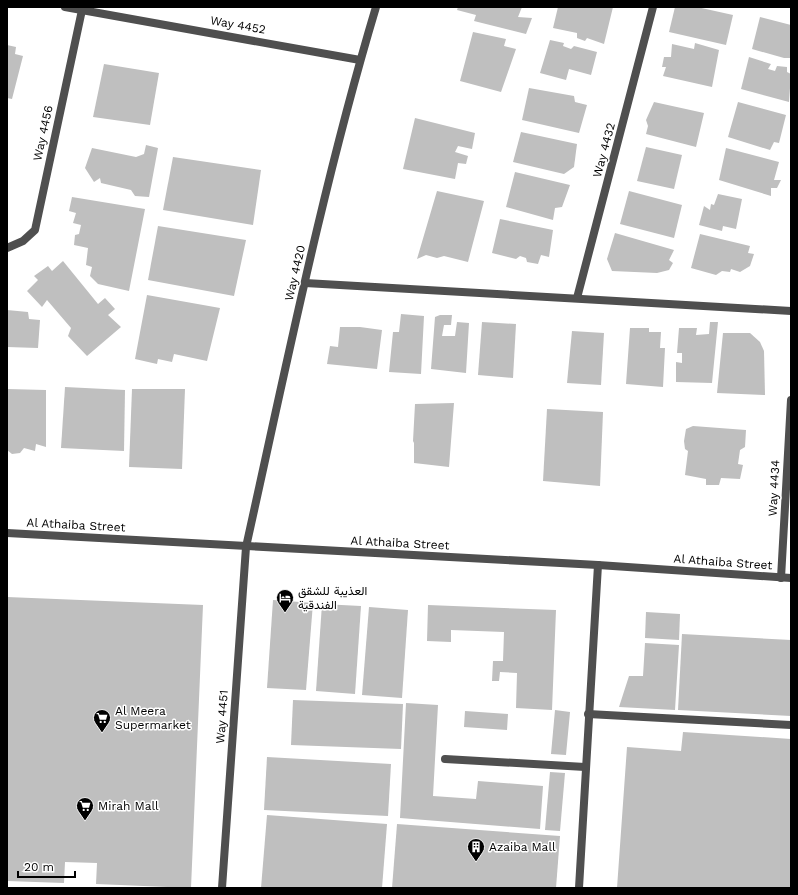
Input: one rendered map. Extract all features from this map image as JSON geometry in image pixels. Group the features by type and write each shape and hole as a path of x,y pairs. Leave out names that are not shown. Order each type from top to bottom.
{"street":[{"name":"Way 4452","path":"65,7 82,10 108,10 360,60"},
{"name":"Way 4420","path":"246,547 305,283 360,60 376,7"},
{"name":"Way 4432","path":"577,298 653,7"},
{"name":"Way 4456","path":"7,248 23,241 35,230 82,10"},
{"path":"305,283 791,311"},
{"name":"Way 4434","path":"781,578 791,400"},
{"name":"Al Athaiba Street","path":"7,533 598,565 791,578"},
{"name":"Way 4451","path":"222,888 246,547"},
{"path":"579,888 588,714 598,565"},
{"path":"588,714 791,725"},
{"path":"445,759 585,767"}],"building":[{"path":"458,7 522,7 518,17 532,18 526,34 474,21 476,15 457,10"},
{"path":"558,7 613,7 604,44 587,38 585,41 577,38 577,33 553,28"},
{"path":"675,7 697,7 733,15 726,45 669,32"},
{"path":"760,17 791,25 791,58 784,58 752,49"},
{"path":"473,32 506,39 504,46 516,49 501,92 460,81"},
{"path":"550,40 564,43 563,46 571,49 574,46 597,52 591,75 569,69 566,80 540,73"},
{"path":"695,43 719,50 712,87 663,76 666,67 662,67 664,57 671,57 672,44 694,49"},
{"path":"7,45 16,47 15,54 23,56 12,99 7,98"},
{"path":"749,57 771,64 768,69 775,71 777,66 787,67 787,72 791,74 789,102 741,89"},
{"path":"104,64 159,73 150,125 93,117"},
{"path":"529,88 574,96 575,102 587,105 579,133 522,120"},
{"path":"654,102 704,113 696,147 646,134 648,126 646,120"},
{"path":"738,102 786,115 779,143 774,142 770,150 728,137"},
{"path":"415,118 475,133 472,149 458,146 455,152 468,156 466,164 458,163 455,179 403,169"},
{"path":"521,132 577,144 574,167 564,174 513,162"},
{"path":"146,145 158,148 149,197 135,196 131,190 101,183 100,178 94,182 85,168 92,148 136,157 144,154"},
{"path":"646,147 682,155 674,189 637,181"},
{"path":"726,148 779,162 774,180 781,180 777,188 771,188 771,196 719,180"},
{"path":"173,157 261,170 253,225 163,210"},
{"path":"515,172 570,185 562,207 555,208 553,220 506,207"},
{"path":"437,191 484,201 468,262 444,256 437,258 426,255 417,259"},
{"path":"629,191 682,205 674,238 620,224"},
{"path":"718,194 742,199 736,229 723,226 722,231 699,225 704,206 710,210 711,204 714,205"},
{"path":"72,197 145,209 129,291 98,284 90,276 92,267 86,265 88,248 74,245 75,235 79,234 81,225 73,223 76,213 69,211"},
{"path":"500,219 553,230 549,257 541,255 538,264 527,262 526,258 520,256 516,259 492,253"},
{"path":"158,226 246,240 234,296 148,280"},
{"path":"615,233 674,250 669,260 673,263 669,270 657,273 612,271 607,259"},
{"path":"700,234 750,246 748,253 754,254 750,266 740,272 731,269 730,272 722,271 716,275 691,268"},
{"path":"63,261 98,304 105,298 115,309 108,315 121,327 87,356 68,336 71,328 47,300 42,307 27,291 38,280 34,276 48,266 52,271"},
{"path":"147,295 220,308 207,361 174,354 172,362 158,359 157,364 135,359"},
{"path":"7,310 28,312 29,319 40,320 38,348 7,347"},
{"path":"401,314 424,316 421,374 389,372 393,332 399,332"},
{"path":"440,315 452,315 451,325 444,325 442,336 455,336 457,322 469,323 466,373 431,369 435,317"},
{"path":"482,322 516,324 513,378 478,375"},
{"path":"710,322 718,322 712,383 676,382 676,362 682,363 682,353 677,353 679,328 697,328 696,335 709,334"},
{"path":"340,327 360,327 382,330 377,369 327,364 330,346 338,347"},
{"path":"630,328 649,328 649,332 661,332 660,348 665,348 663,387 626,384"},
{"path":"572,331 604,333 601,385 567,383"},
{"path":"723,333 750,333 760,342 764,351 765,395 717,393"},
{"path":"65,387 125,390 124,451 61,448"},
{"path":"7,389 46,390 46,447 36,444 35,451 24,448 20,453 12,454 7,450"},
{"path":"132,389 185,389 182,469 129,467"},
{"path":"454,403 449,467 414,463 413,441 415,404"},
{"path":"547,409 603,412 600,486 543,481"},
{"path":"693,426 746,430 745,447 740,450 738,464 743,465 740,479 721,478 719,485 706,485 706,479 685,475 688,451 685,449 684,441 686,429"},
{"name":"Al Meera Supermarket","path":"7,597 203,605 191,888 96,884 97,863 65,862 64,883 7,881"},
{"path":"273,600 313,603 306,690 267,688"},
{"path":"322,604 361,606 355,694 316,691"},
{"path":"428,605 556,610 552,710 516,708 517,673 500,672 499,681 492,681 493,661 503,661 504,632 451,630 451,642 427,641"},
{"path":"369,607 408,610 402,698 362,695"},
{"path":"646,612 680,614 679,640 645,638"},
{"path":"682,634 791,640 791,716 678,710"},
{"path":"645,643 679,645 675,710 619,707 629,676 643,676"},
{"path":"293,700 403,704 401,749 291,745"},
{"path":"406,703 438,705 433,796 476,799 478,781 543,786 540,829 400,818"},
{"path":"555,710 570,712 566,755 551,754"},
{"path":"465,711 508,714 507,730 464,727"},
{"path":"683,732 791,739 791,888 617,888 627,747 681,751"},
{"path":"267,757 391,764 388,816 264,810"},
{"path":"550,772 565,773 560,831 545,830"},
{"path":"267,815 387,824 382,888 261,888"},
{"name":"Azaiba Mall","path":"397,824 560,836 556,888 392,888"}],"place":[{"name":"العذيبة للشقق الفندقية","path":"285,613"},
{"name":"Al Meera Supermarket","path":"102,733"},
{"name":"Mirah Mall","path":"85,821"},
{"name":"Azaiba Mall","path":"476,862"}]}
